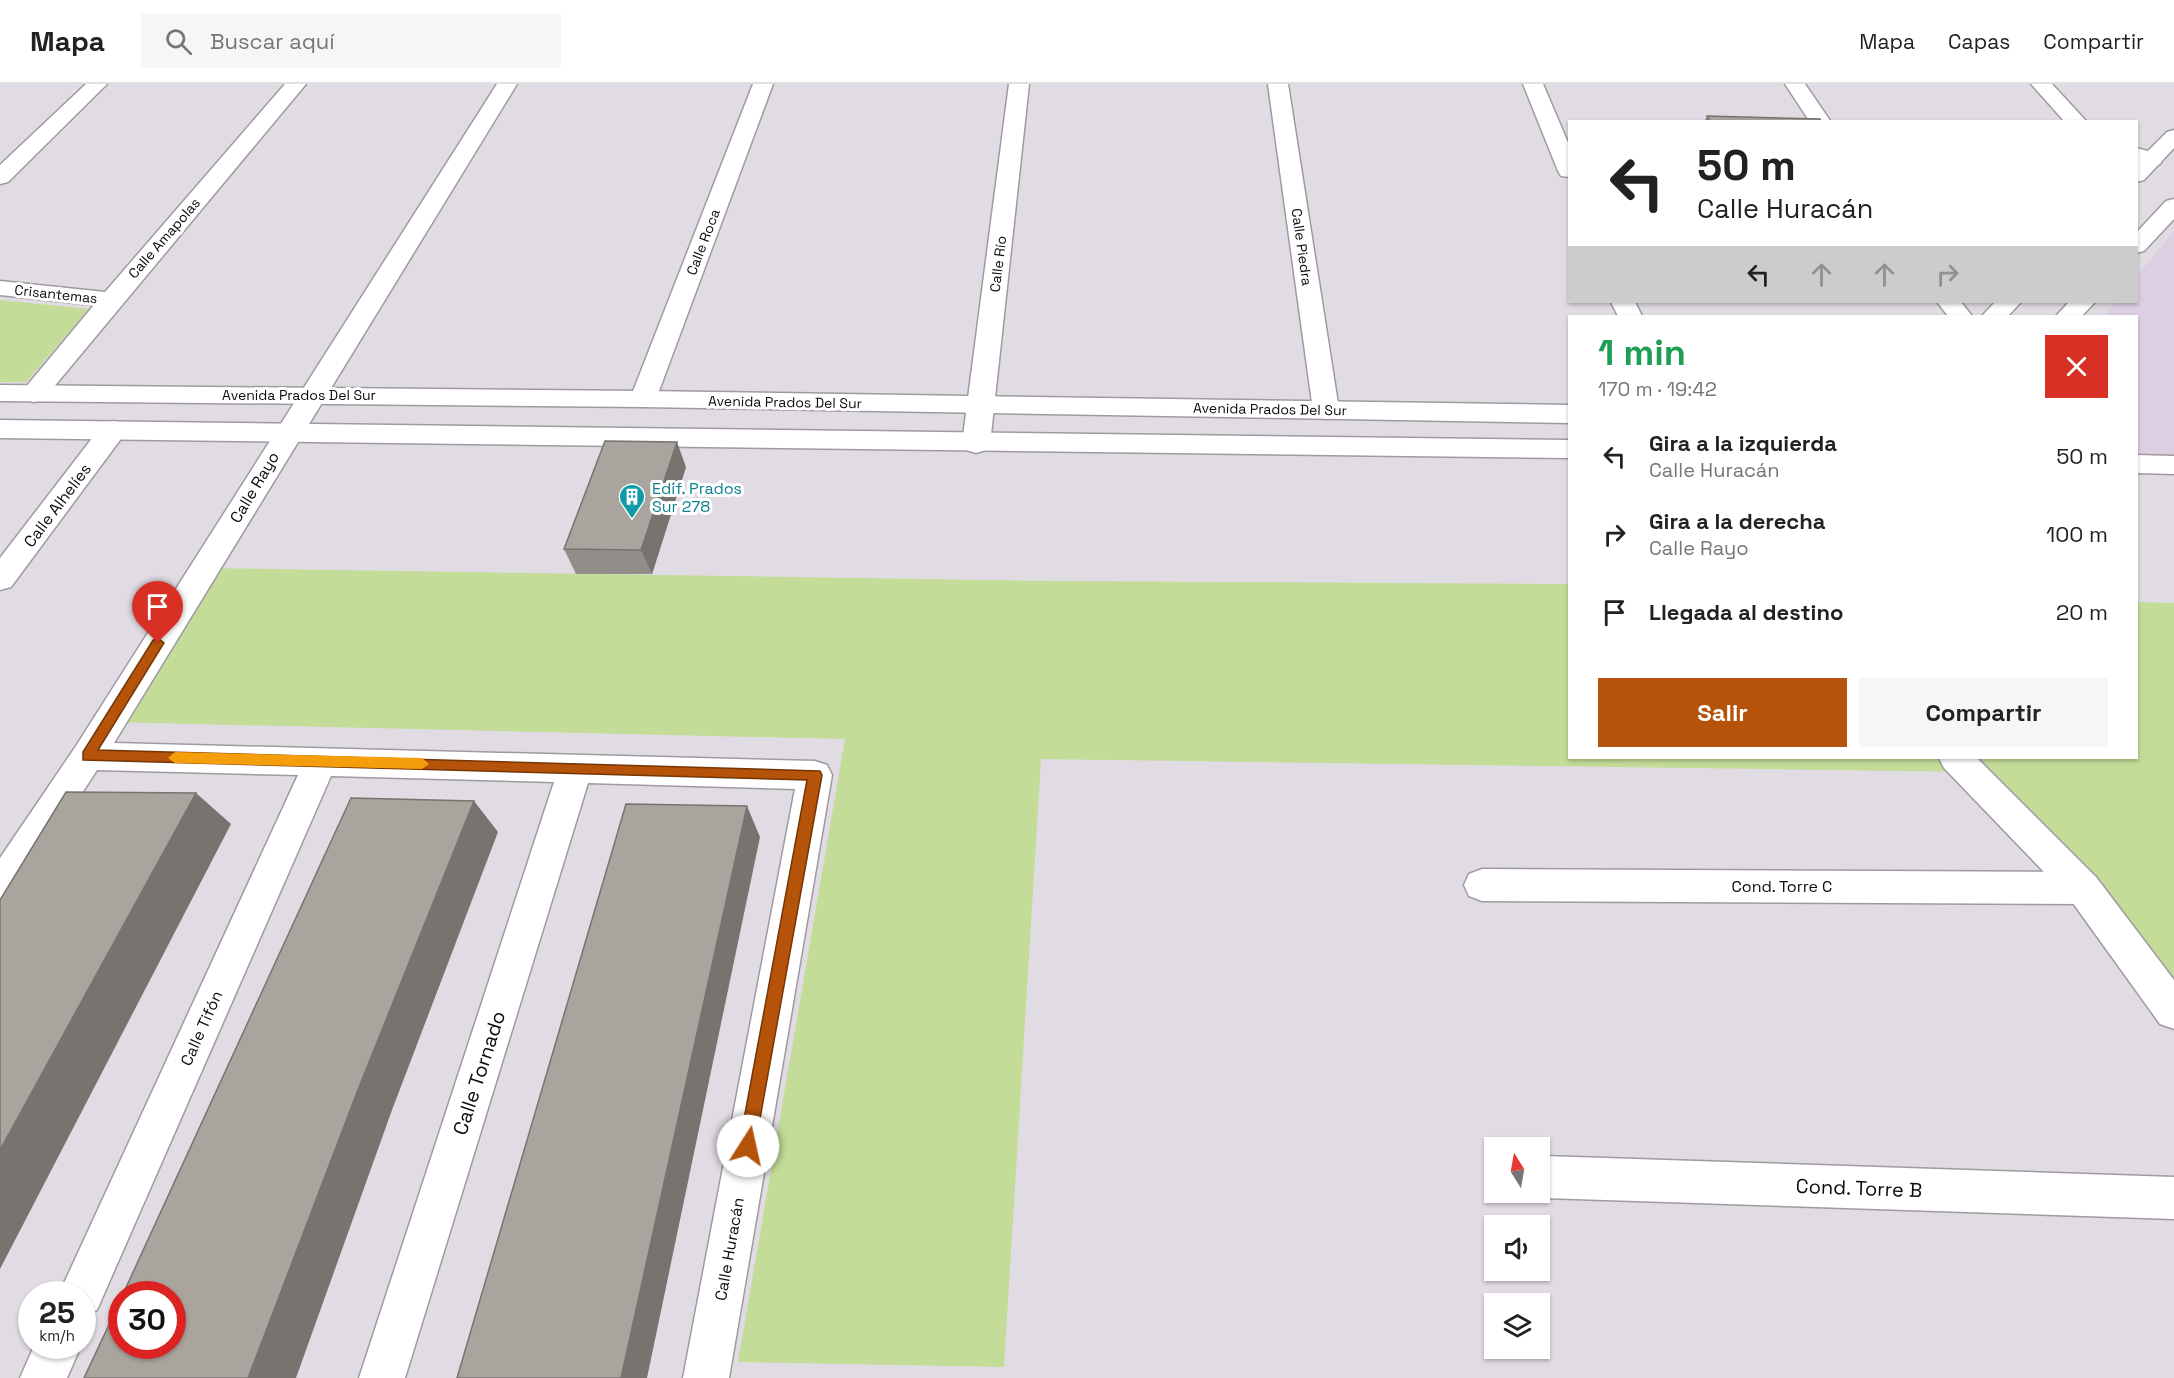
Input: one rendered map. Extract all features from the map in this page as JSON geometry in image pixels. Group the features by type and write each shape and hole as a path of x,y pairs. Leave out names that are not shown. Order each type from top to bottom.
{"street":[{"path":"0,177 97,84"},
{"name":"Calle Amapolas","path":"34,394 111,300 296,84"},
{"name":"Calle Rayo","path":"0,888 88,756 287,433 507,84"},
{"name":"Calle Roca","path":"643,399 763,84"},
{"name":"Calle Río","path":"976,444 1019,84"},
{"name":"Calle Piedra","path":"1278,84 1326,410"},
{"path":"1533,84 1568,169"},
{"path":"1795,84 1820,120"},
{"path":"2041,84 2075,120"},
{"path":"2138,170 2144,156 2172,141"},
{"path":"2138,244 2174,206"},
{"name":"Crisantemas","path":"0,288 111,300"},
{"path":"1950,303 1959,315"},
{"path":"1995,315 2008,303"},
{"path":"2069,315 2082,303"},
{"name":"Avenida Prados Del Sur","path":"0,393 643,399 1568,414"},
{"path":"0,429 976,444 1568,449"},
{"name":"Calle Alhelíes","path":"0,579 113,430"},
{"path":"2138,465 2174,465"},
{"name":"Calle Huracán","path":"88,756 815,775 706,1378"},
{"path":"1957,759 2084,888 2174,1011"},
{"name":"Calle Tifón","path":"87,1281 321,761"},
{"name":"Calle Tornado","path":"382,1378 576,768"},
{"name":"Cond. Torre C","path":"1482,885 2084,888"},
{"name":"Cond. Torre B","path":"1550,1177 2174,1198"},
{"path":"43,1378 52,1359"}],"shaded area":[{"path":"2174,231 2174,456 2138,455 2138,315 2105,315 2115,303 2138,303 2138,275"}],"green space":[{"path":"0,300 89,309 26,382 0,382"},
{"path":"205,568 1052,581 1568,584 1568,759 2138,759 2138,602 2174,603 2174,1006 1973,772 1041,759 1004,1367 738,1362 845,739 110,722"}],"building":[{"path":"1707,116 1820,120 1709,120"},
{"path":"605,441 677,442 641,550 564,549"},
{"path":"66,792 196,793 0,1150 0,900"},
{"path":"351,798 474,801 359,1087 248,1378 84,1378 93,1359 96,1359 96,1352 108,1327 108,1359 186,1359 186,1281 129,1281"},
{"path":"626,804 747,806 621,1378 457,1378"}],"slow traffic":[{"path":"175,758 422,764"}],"place":[{"name":"Edif. Prados Sur 278","path":"632,520"}],"route":[{"path":"158,643 88,756 815,775 748,1146"}]}
